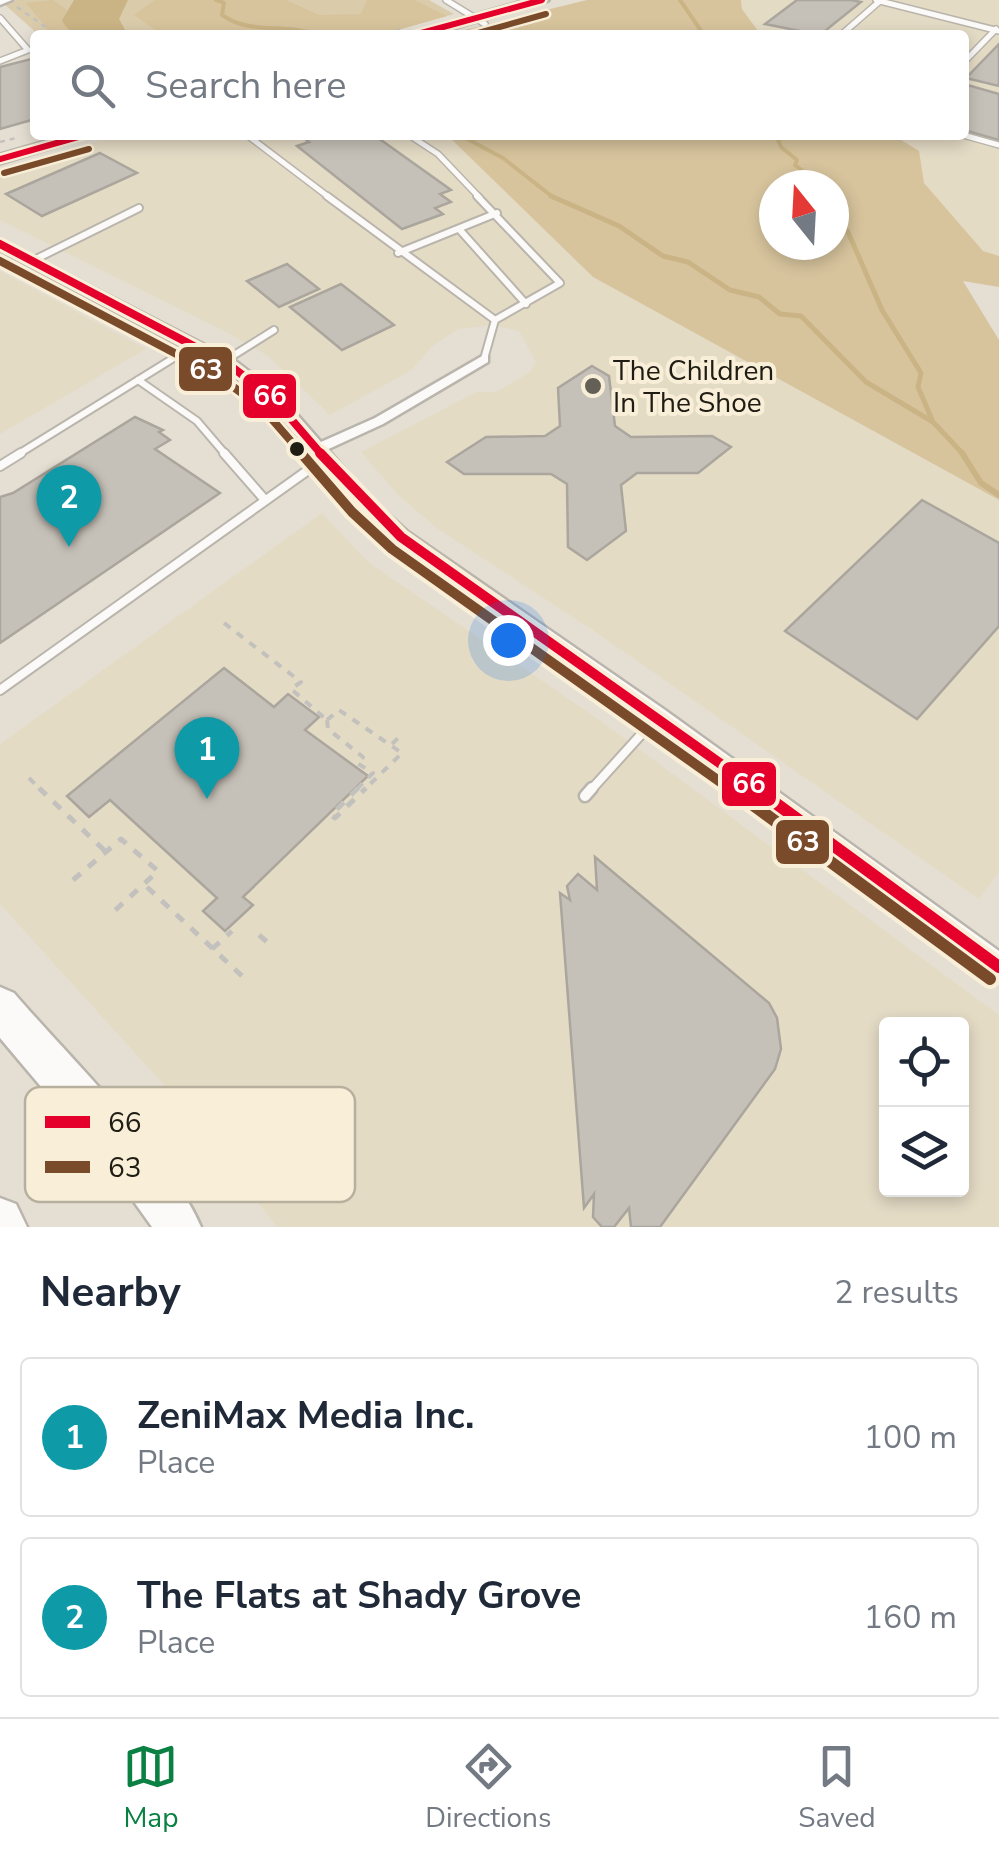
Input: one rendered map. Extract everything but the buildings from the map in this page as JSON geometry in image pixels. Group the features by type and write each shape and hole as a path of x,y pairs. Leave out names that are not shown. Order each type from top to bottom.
{"highway":[{"path":"0,1007 68,1087"},
{"path":"161,1202 179,1227"},
{"path":"0,1220 5,1227"}],"main road":[{"path":"457,30 542,0"},
{"path":"438,30 564,0"},
{"path":"0,148 30,139"},
{"path":"0,159 67,140"}],"street":[{"path":"0,244 223,362 273,398 401,537 657,716 999,967"},
{"path":"321,453 484,359"}],"lane":[{"path":"446,0 481,21"},
{"path":"846,30 879,0 998,29"},
{"path":"0,18 28,46 27,53"},
{"path":"969,57 998,29"},
{"path":"27,53 30,56"},
{"path":"0,61 27,53"},
{"path":"969,137 999,146"},
{"path":"253,140 398,253 495,320"},
{"path":"417,140 438,154 497,213 560,283 495,320 484,359"},
{"path":"32,261 138,208"},
{"path":"398,253 497,213"},
{"path":"458,229 526,304"},
{"path":"223,362 274,330"},
{"path":"0,466 193,346"},
{"path":"138,380 197,420 265,500"},
{"path":"0,690 265,500 321,453"},
{"path":"584,796 657,716"}],"path":[{"path":"15,0 27,17 49,30"},
{"path":"224,623 301,682 291,689 327,720 328,729 363,757 357,763 373,773 332,815 335,818 402,753 339,710 327,720"},
{"path":"392,744 401,736"},
{"path":"30,778 106,851"},
{"path":"73,880 120,839 158,871 109,916"},
{"path":"145,886 242,976"},
{"path":"212,949 232,931"},
{"path":"260,934 272,946"}],"shaded area":[{"path":"53,0 67,10 62,20 71,30 48,30 26,3"},
{"path":"74,0 128,0 119,19 125,30 71,30 62,20"},
{"path":"155,0 286,0 319,15 361,14 367,0 414,0 447,16 398,30 155,30 134,15"},
{"path":"429,0 454,14 398,30 33,30 3,3"},
{"path":"587,0 741,0 742,9 757,30 464,30"},
{"path":"741,0 999,0 999,268 954,254 879,140 969,140 969,30 757,30 742,9"},
{"path":"102,140 452,140 593,277 999,500 999,872 979,899 597,633 438,529 399,496 361,452 476,392 496,392 530,372 536,362 519,331 493,325 458,329 430,348 412,370 330,415 268,356 0,220 0,170"},
{"path":"452,140 901,140 919,151 924,183 983,251 999,256 999,287 963,281 999,340 999,500 593,277"},
{"path":"0,271 146,349 0,434"},
{"path":"322,513 368,562 601,721 999,1015 999,1227 277,1227 258,1202 355,1202 355,1087 166,1087 0,904 0,744"}],"waterway":[{"path":"216,0 224,3 222,15 233,21 299,30"},
{"path":"680,0 701,30"},
{"path":"469,140 503,158 552,196"},
{"path":"778,140 802,170"},
{"path":"552,196 619,226 663,256 688,262 730,290 759,297 780,314 801,316 866,382 933,422"},
{"path":"849,234 882,310 921,373 918,387 933,422"},
{"path":"933,422 964,455"},
{"path":"962,453 981,483 999,495"}],"transit line":[{"name":"66","path":"432,30 542,0"},
{"name":"63","path":"489,30 546,14"},
{"name":"66","path":"0,159 67,140"},
{"name":"63","path":"4,173 89,149"},
{"name":"66","path":"0,244 228,364 273,398 363,502 401,537 657,716 999,967"},
{"name":"63","path":"0,261 220,377 263,409 352,512 392,549 648,728 990,979"}],"place":[{"name":"The Children In The Shoe","path":"593,386"},
{"name":"The Flats at Shady Grove","path":"69,547"},
{"name":"ZeniMax Media Inc.","path":"207,799"}]}
